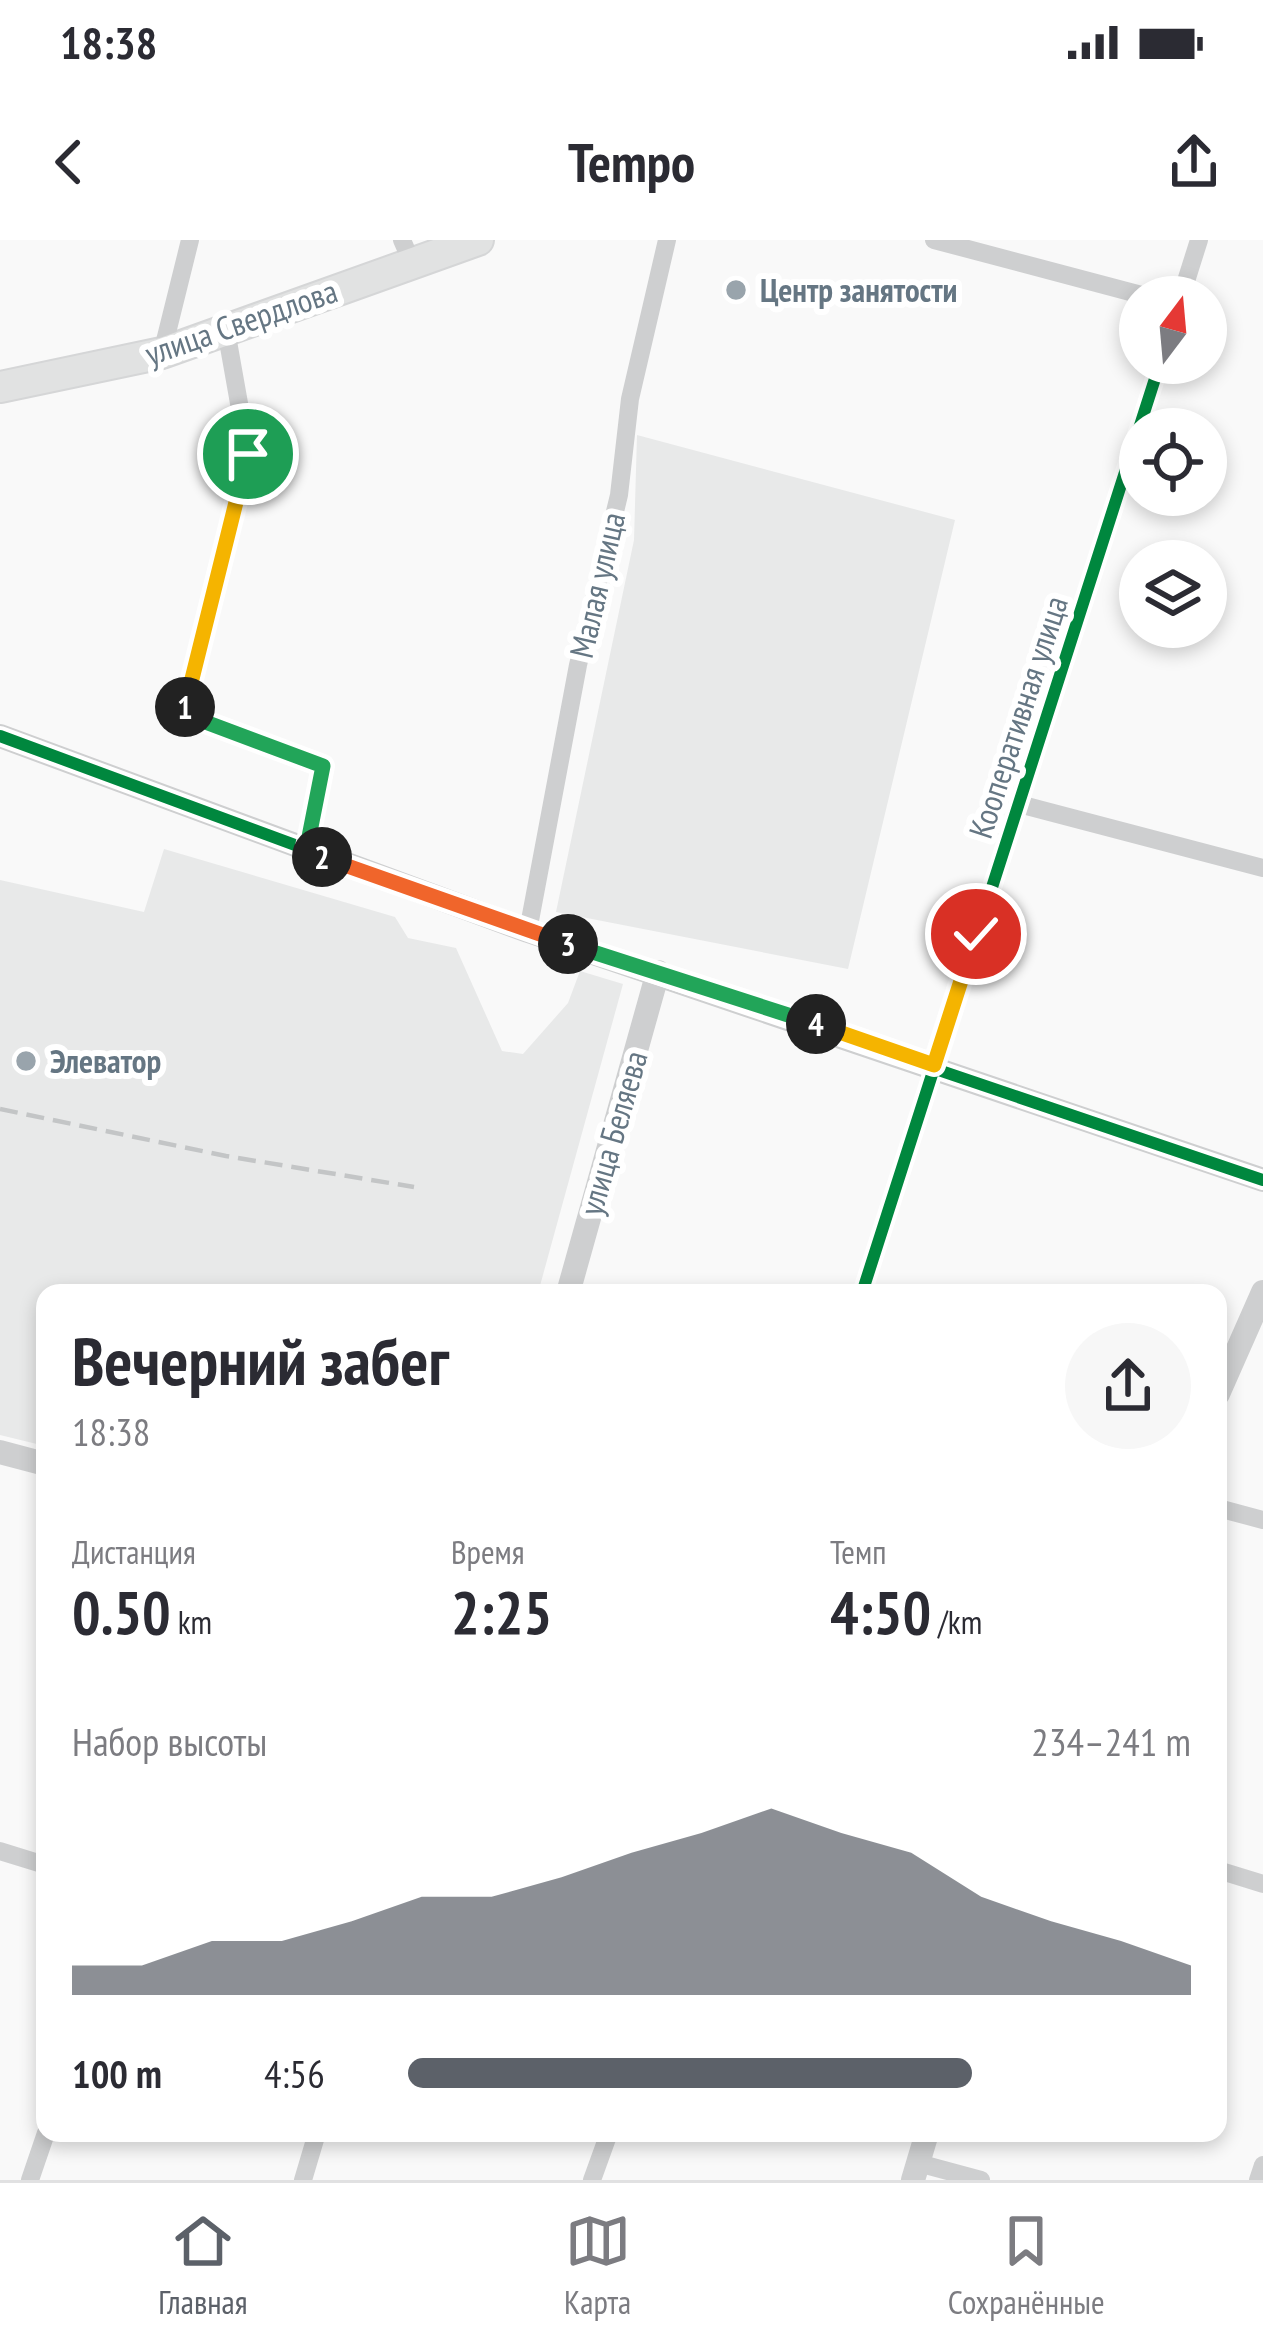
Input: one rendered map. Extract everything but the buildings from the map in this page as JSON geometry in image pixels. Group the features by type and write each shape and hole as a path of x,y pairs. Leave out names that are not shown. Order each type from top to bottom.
{"main road":[{"name":"улица Свердлова","path":"0,387 162,353 407,252 478,240"}],"street":[{"path":"162,353 190,240"},
{"name":"Малая улица","path":"528,931 578,665 619,495 630,399 667,240"},
{"path":"934,240 1119,289"},
{"path":"1188,276 1199,240"},
{"path":"226,330 248,454 184,714 323,766 306,852"},
{"name":"Кооперативная улица","path":"865,1284 1153,384"},
{"path":"0,736 528,931 1263,1180"},
{"path":"1018,804 1263,868"},
{"name":"улица Беляева","path":"571,1284 658,972"},
{"path":"1227,1374 1263,1292"},
{"path":"0,1452 36,1462"},
{"path":"1227,1510 1263,1520"},
{"path":"0,1851 36,1862"},
{"path":"1227,1873 1263,1884"},
{"path":"30,2180 43,2142"},
{"path":"303,2180 314,2142"},
{"path":"592,2180 605,2142"},
{"path":"924,2142 916,2172 981,2180"},
{"path":"1258,2180 1263,2165"}],"shaded area":[{"path":"637,435 955,520 848,969 556,912 634,540"},
{"path":"164,849 395,917 408,938 456,948 502,1051 523,1054 568,1003 580,971 623,984 540,1284 36,1284 36,1444 0,1435 0,880 144,912"}],"railway":[{"path":"0,1109 226,1156 414,1187"}],"cycle path":[{"path":"865,1284 1153,384"},
{"path":"0,736 528,931 1263,1180"}],"place":[{"name":"Центр занятости","path":"736,290"},
{"name":"Элеватор","path":"26,1061"}],"route":[{"path":"248,454 184,714 323,766 306,852 934,1065 976,934"}]}
